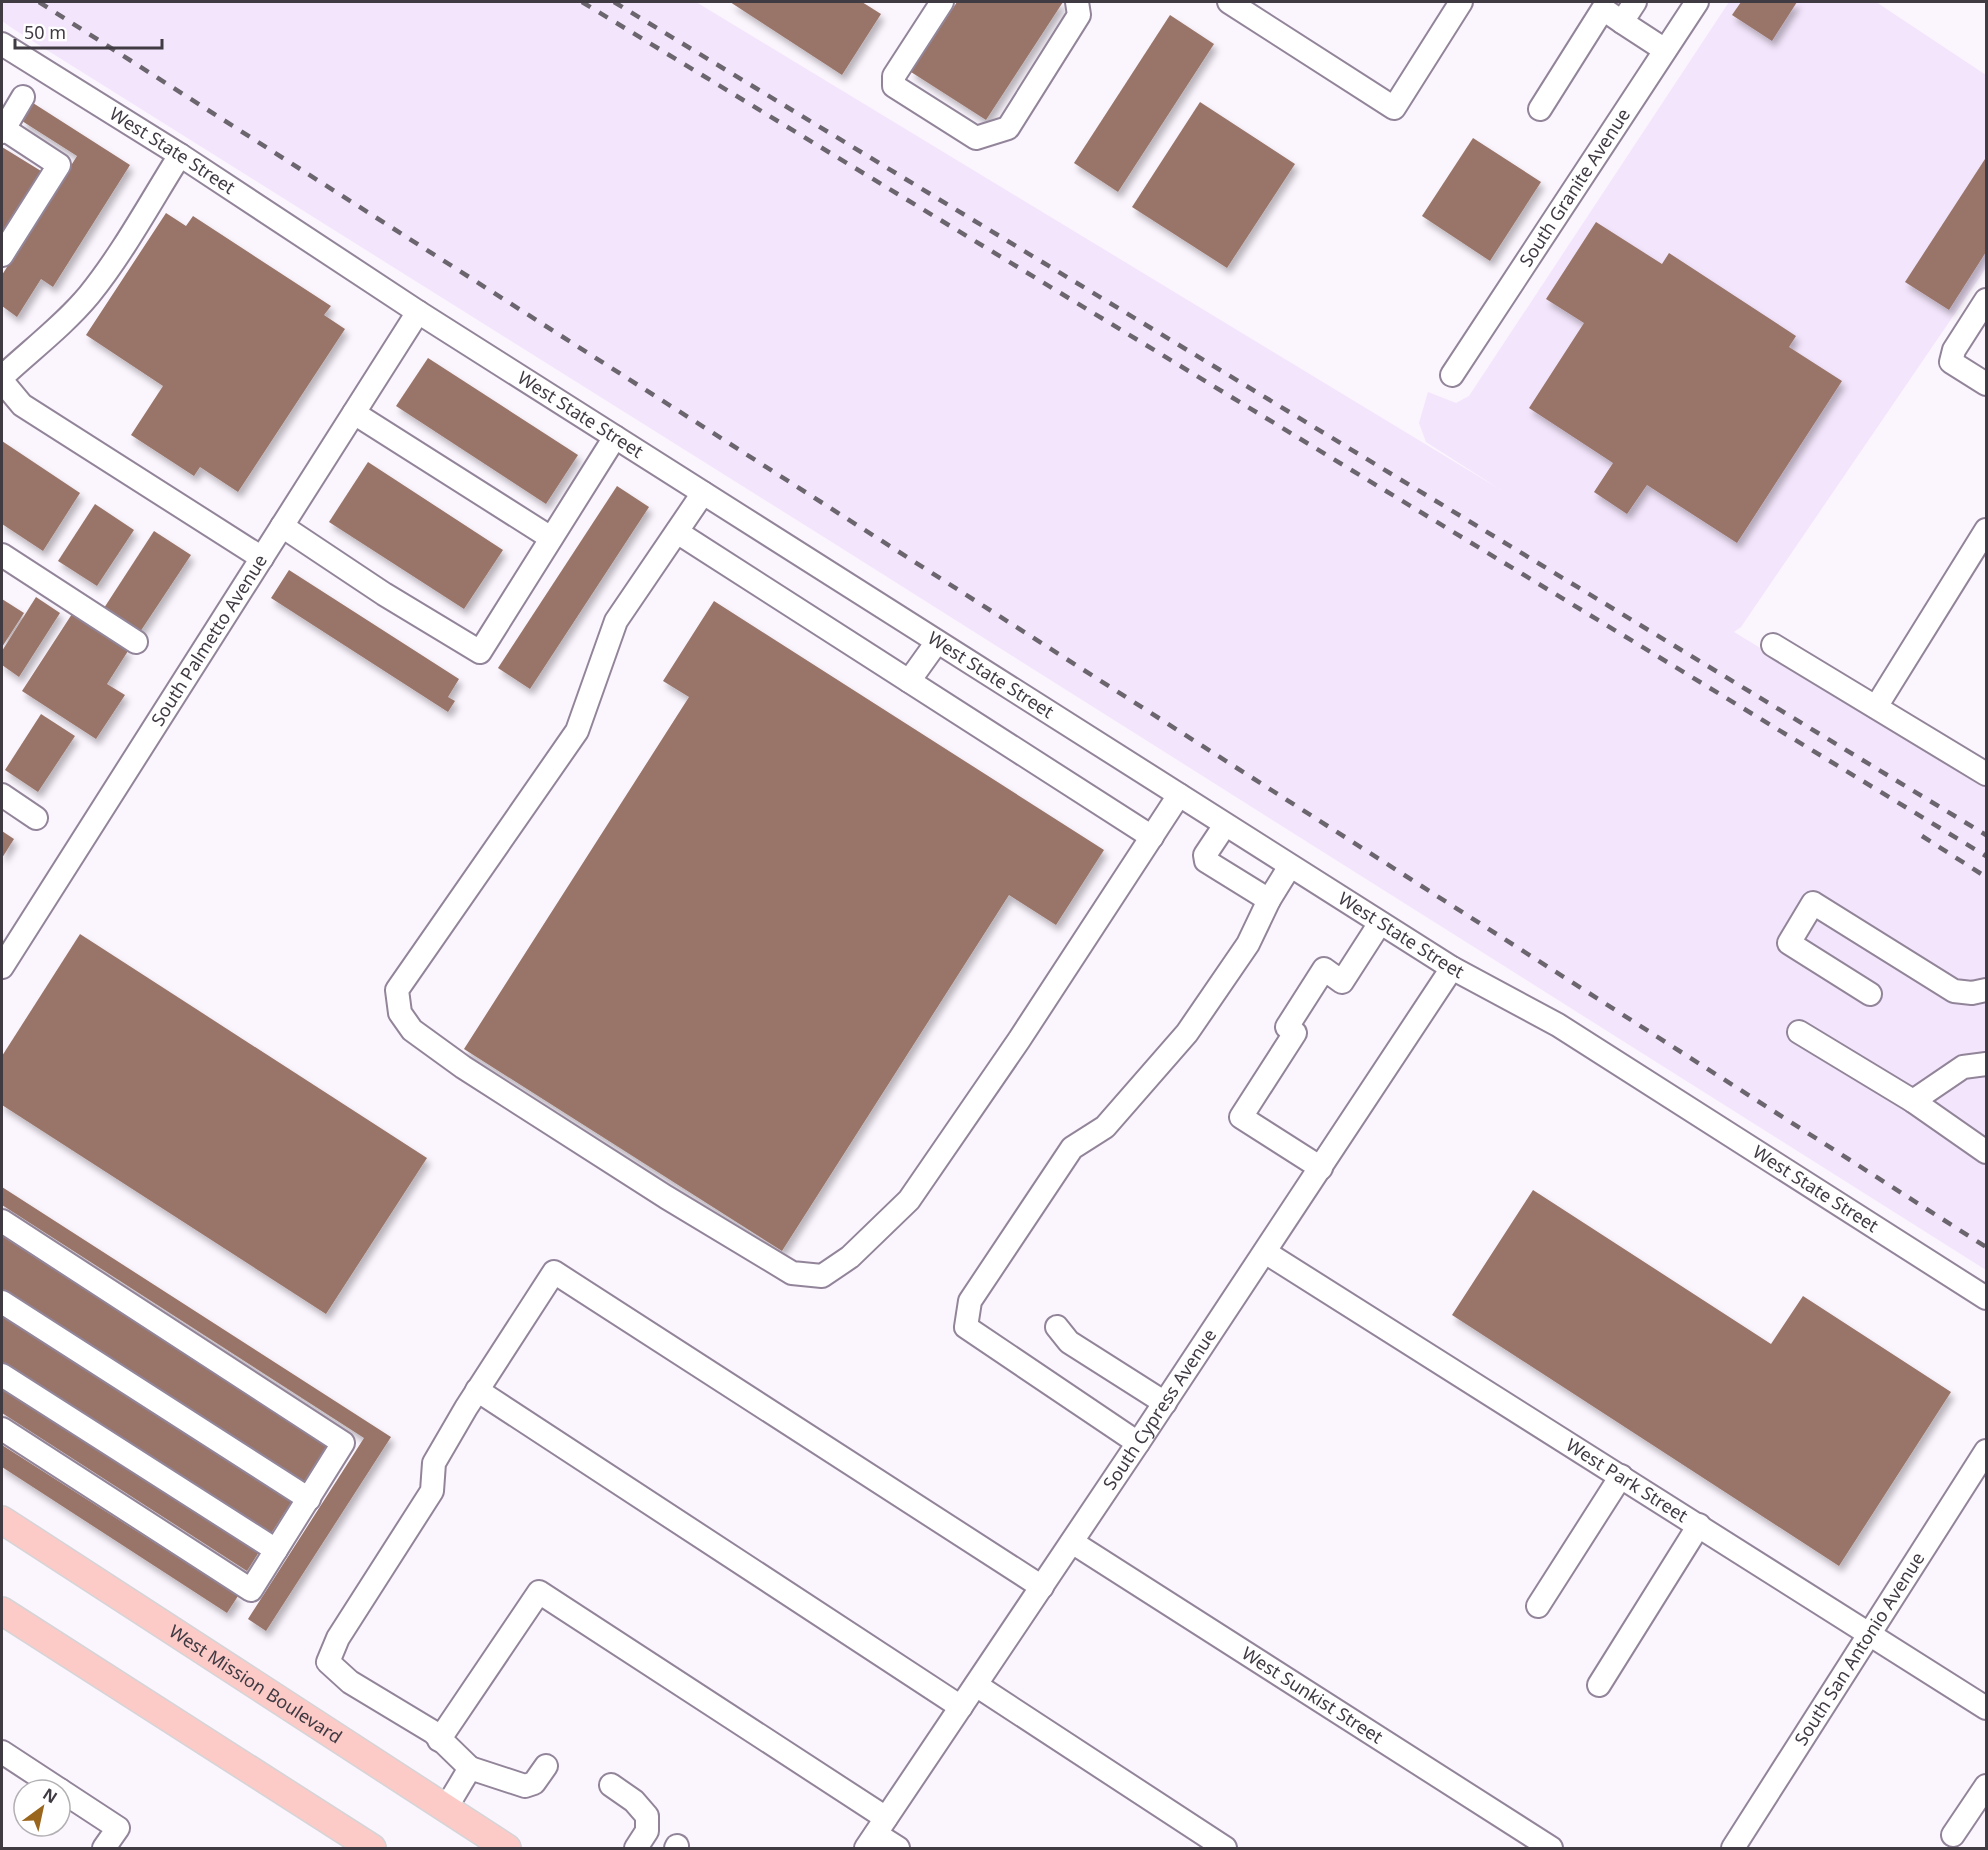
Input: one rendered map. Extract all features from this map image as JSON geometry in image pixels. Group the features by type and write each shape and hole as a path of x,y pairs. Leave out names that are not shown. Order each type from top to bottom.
{"main road":[{"name":"West Mission Boulevard","path":"2,1520 507,1848"},
{"path":"2,1611 372,1848"}],"street":[{"path":"942,2 894,76 894,86 976,138 1008,128 1079,15 1077,2"},
{"path":"1241,5 1394,108 1461,2"},
{"path":"1622,22 1635,2"},
{"name":"South Granite Avenue","path":"1452,375 1697,2"},
{"path":"1540,109 1603,9 1665,50"},
{"name":"West State Street","path":"2,44 180,155 418,312 703,494 1380,923 1452,968 1558,1025 1986,1298"},
{"path":"2,255 59,165 3,130 23,97"},
{"path":"180,155 105,273 88,295 2,379 22,405 262,558"},
{"path":"1986,300 1954,350 1951,362 1986,384"},
{"name":"South Palmetto Avenue","path":"2,967 418,312"},
{"path":"354,413 551,538"},
{"path":"282,526 384,594 480,651 615,437"},
{"path":"703,494 616,621 577,731 397,990 400,1013 412,1030 463,1067 646,1185 792,1273 822,1276 850,1257 909,1200 1019,1040 1179,795"},
{"path":"1876,707 1986,530"},
{"path":"677,532 1152,837"},
{"path":"2,555 136,642"},
{"path":"909,681 937,642"},
{"path":"1773,645 1986,774"},
{"path":"2,795 36,818"},
{"path":"1226,825 1205,855 1206,861 1269,900"},
{"path":"1138,1443 966,1327 970,1301 1072,1148 1105,1126 1187,1034 1248,944 1269,900 1290,866"},
{"path":"1870,994 1789,943 1813,903 1954,990 1972,993 1986,990"},
{"path":"1321,1168 1241,1117 1295,1033 1287,1027 1324,969 1342,982 1380,923"},
{"name":"South Cypress Avenue","path":"876,1834 1165,1403 1452,968"},
{"path":"1799,1032 1913,1101 1986,1152"},
{"path":"1913,1101 1963,1067 1986,1064"},
{"path":"2,1221 343,1443 251,1590 2,1429"},
{"name":"West Park Street","path":"1265,1252 1986,1708"},
{"path":"546,1767 534,1783 525,1786 470,1768 433,1732 350,1682 328,1662 338,1638 432,1491 434,1463 477,1390 554,1272 1042,1587"},
{"path":"2,1302 309,1498"},
{"path":"1057,1327 1069,1342 1165,1403"},
{"path":"2,1375 276,1550"},
{"path":"477,1390 962,1707"},
{"name":"South San Antonio Avenue","path":"1733,1848 1986,1451"},
{"path":"1538,1606 1621,1476"},
{"path":"1599,1685 1699,1525"},
{"name":"West Sunkist Street","path":"1072,1542 1551,1848"},
{"path":"439,1740 538,1592 898,1848"},
{"path":"976,1685 1225,1848"},
{"path":"2,1752 42,1778"},
{"path":"446,1808 470,1768"},
{"path":"611,1785 634,1801 647,1816 647,1831 636,1848"},
{"path":"1953,1835 1986,1786"},
{"path":"72,1798 118,1828 104,1848"}],"shaded area":[{"path":"2,2 696,2 1501,490 1426,442 1419,423 1428,392 1456,403 1469,396 1729,2 1876,2 1986,75 1986,268 1741,627 1734,632 1986,785 1986,1270 15,30 2,21"}],"building":[{"path":"730,2 862,2 881,14 842,75"},
{"path":"957,2 1063,2 986,120 911,72"},
{"path":"1741,2 1797,2 1772,41 1732,15"},
{"path":"1170,15 1214,44 1118,192 1074,163"},
{"path":"1200,102 1295,164 1227,268 1132,207"},
{"path":"33,103 130,165 53,287 41,279 17,317 2,306 2,275 77,156 22,121"},
{"path":"1473,138 1541,182 1490,261 1422,216"},
{"path":"2,147 41,171 2,233"},
{"path":"1985,159 1986,252 1949,310 1905,282"},
{"path":"166,213 186,226 193,216 331,306 324,315 345,329 238,492 200,467 194,476 131,435 163,386 86,335"},
{"path":"1596,222 1662,264 1669,253 1796,336 1789,347 1842,381 1737,543 1647,485 1627,514 1594,492 1613,463 1529,408 1584,323 1546,299"},
{"path":"428,358 578,455 546,504 396,406"},
{"path":"2,441 80,493 43,551 2,524"},
{"path":"368,462 503,550 464,609 329,522"},
{"path":"617,486 649,507 530,689 498,668"},
{"path":"95,504 134,530 97,586 58,561"},
{"path":"154,531 191,555 140,632 104,608"},
{"path":"289,570 459,679 448,697 455,701 448,712 271,598"},
{"path":"36,597 60,613 19,677 2,665 2,651"},
{"path":"2,599 24,613 2,647"},
{"path":"714,601 1104,850 1056,925 1009,895 782,1251 464,1049 689,697 663,681"},
{"path":"72,614 128,651 107,684 125,695 96,739 22,691"},
{"path":"41,714 75,736 38,792 5,770"},
{"path":"2,831 14,839 2,858"},
{"path":"80,934 427,1158 326,1314 2,1105 2,1056"},
{"path":"2,1187 391,1437 266,1631 248,1619 364,1438 2,1205"},
{"path":"1533,1190 1771,1344 1803,1296 1951,1392 1839,1566 1452,1315"},
{"path":"2,1236 327,1446 303,1483 2,1290"},
{"path":"2,1314 292,1501 270,1535 2,1362"},
{"path":"2,1387 259,1552 247,1571 2,1413"},
{"path":"2,1445 238,1596 227,1613 2,1467"}],"railway":[{"path":"39,2 1986,1247"},
{"path":"582,2 1986,856"},
{"path":"614,2 1986,835"},
{"path":"1922,836 1986,877"}]}
